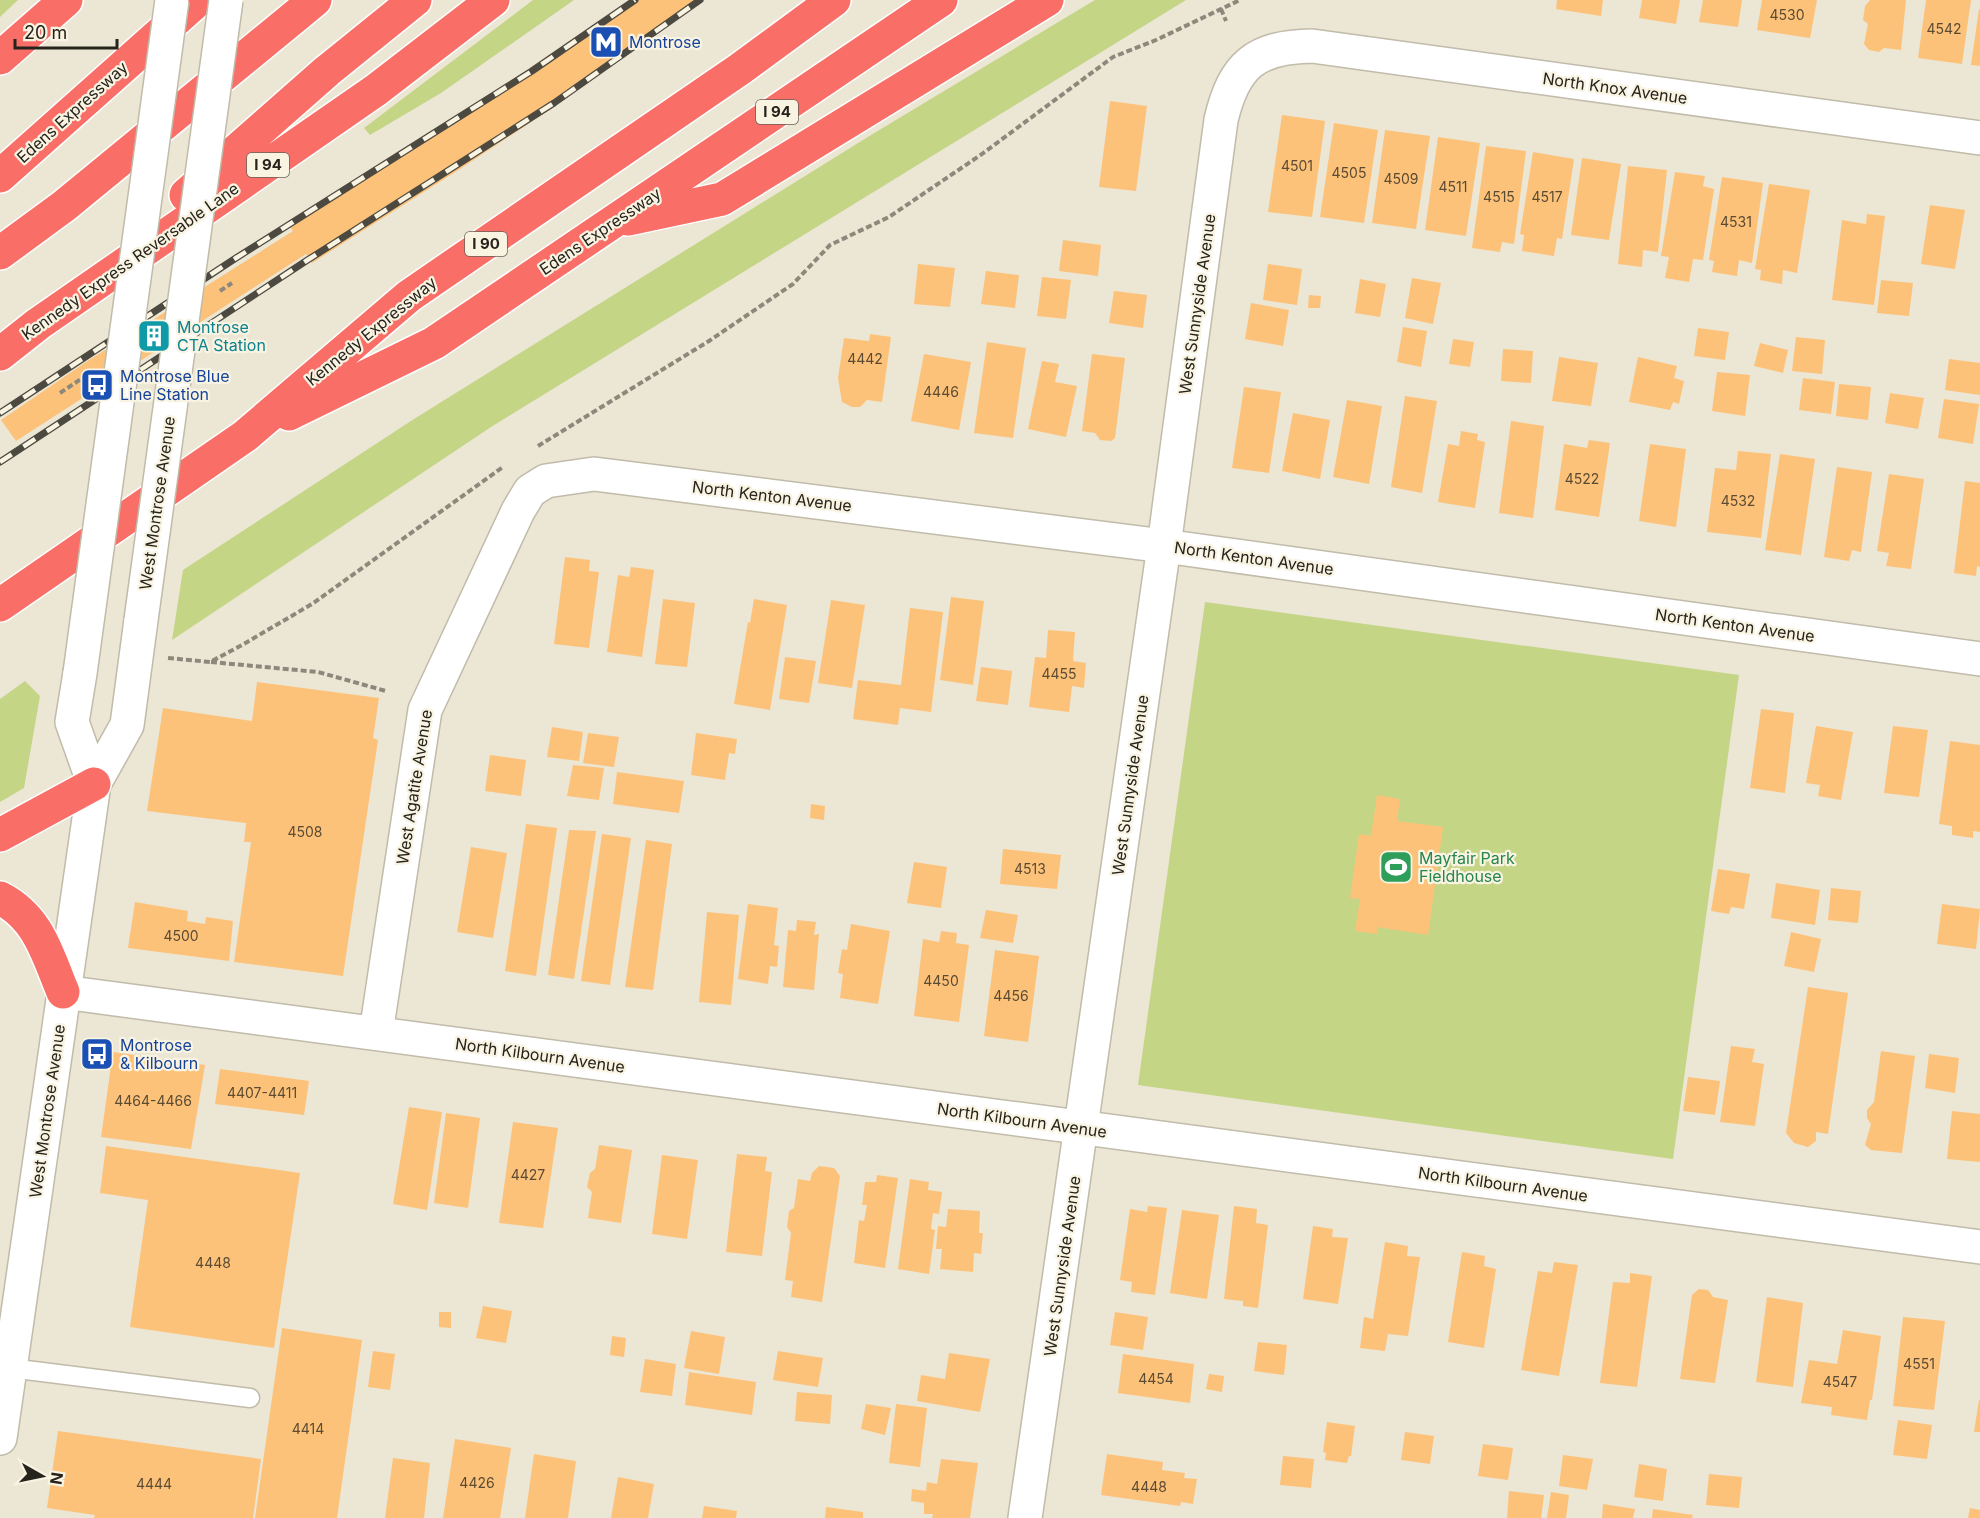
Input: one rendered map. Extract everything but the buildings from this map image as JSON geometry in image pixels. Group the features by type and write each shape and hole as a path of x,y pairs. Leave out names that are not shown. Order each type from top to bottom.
{"highway":[{"path":"0,58 66,0"},
{"name":"Edens Expressway","path":"0,176 198,0"},
{"path":"0,253 64,206 315,0"},
{"path":"38,324 327,71 415,0"},
{"name":"Kennedy Express Reversable Lane","path":"0,354 38,324 376,90 494,0"},
{"name":"Kennedy Expressway","path":"0,605 245,436 409,296 740,69 834,0"},
{"name":"Edens Expressway","path":"245,436 434,343 941,0"},
{"path":"612,223 722,199 1047,0"},
{"path":"0,835 94,784"},
{"path":"0,898 15,905 37,929 63,992"}],"street":[{"name":"West Montrose Avenue","path":"94,784 72,722 172,0"},
{"name":"West Montrose Avenue","path":"0,1438 94,784 128,725 226,0"},
{"name":"North Knox Avenue","path":"1252,59 1294,46 1312,46 1980,138"},
{"name":"West Sunnyside Avenue","path":"1025,1518 1164,546 1221,120 1227,95 1238,76 1252,59"},
{"name":"North Kenton Avenue","path":"530,491 546,481 594,474 1164,546 1980,659"},
{"name":"West Agatite Avenue","path":"376,1033 425,711 518,511 530,491"},
{"name":"North Kilbourn Avenue","path":"63,992 1980,1247"}],"lane":[{"path":"10,1368 250,1398"}],"path":[{"path":"530,452 709,341 793,284 830,245 889,217 982,154 1113,57 1156,40 1240,0"},
{"path":"1221,9 1226,21"},
{"path":"61,394 92,372"},
{"path":"210,662 312,604 491,474 510,463"},
{"path":"163,658 318,672 387,691"}],"green space":[{"path":"0,0 18,0 0,17"},
{"path":"533,0 574,0 441,93 370,135 364,128"},
{"path":"1095,0 1186,0 491,427 172,640 183,570 414,419 871,135"},
{"path":"1205,602 1739,675 1673,1159 1138,1085"},
{"path":"25,681 40,696 24,788 0,802 0,699"}],"railway":[{"path":"0,413 236,258 532,71 635,0"},
{"path":"0,462 306,261 554,103 700,0"}],"place":[{"name":"Montrose","path":"606,42"},
{"name":"Montrose CTA Station","path":"154,336"},
{"name":"Montrose Blue Line Station","path":"97,385"},
{"name":"Mayfair Park Fieldhouse","path":"1396,867"},
{"name":"Montrose & Kilbourn","path":"97,1054"}]}
